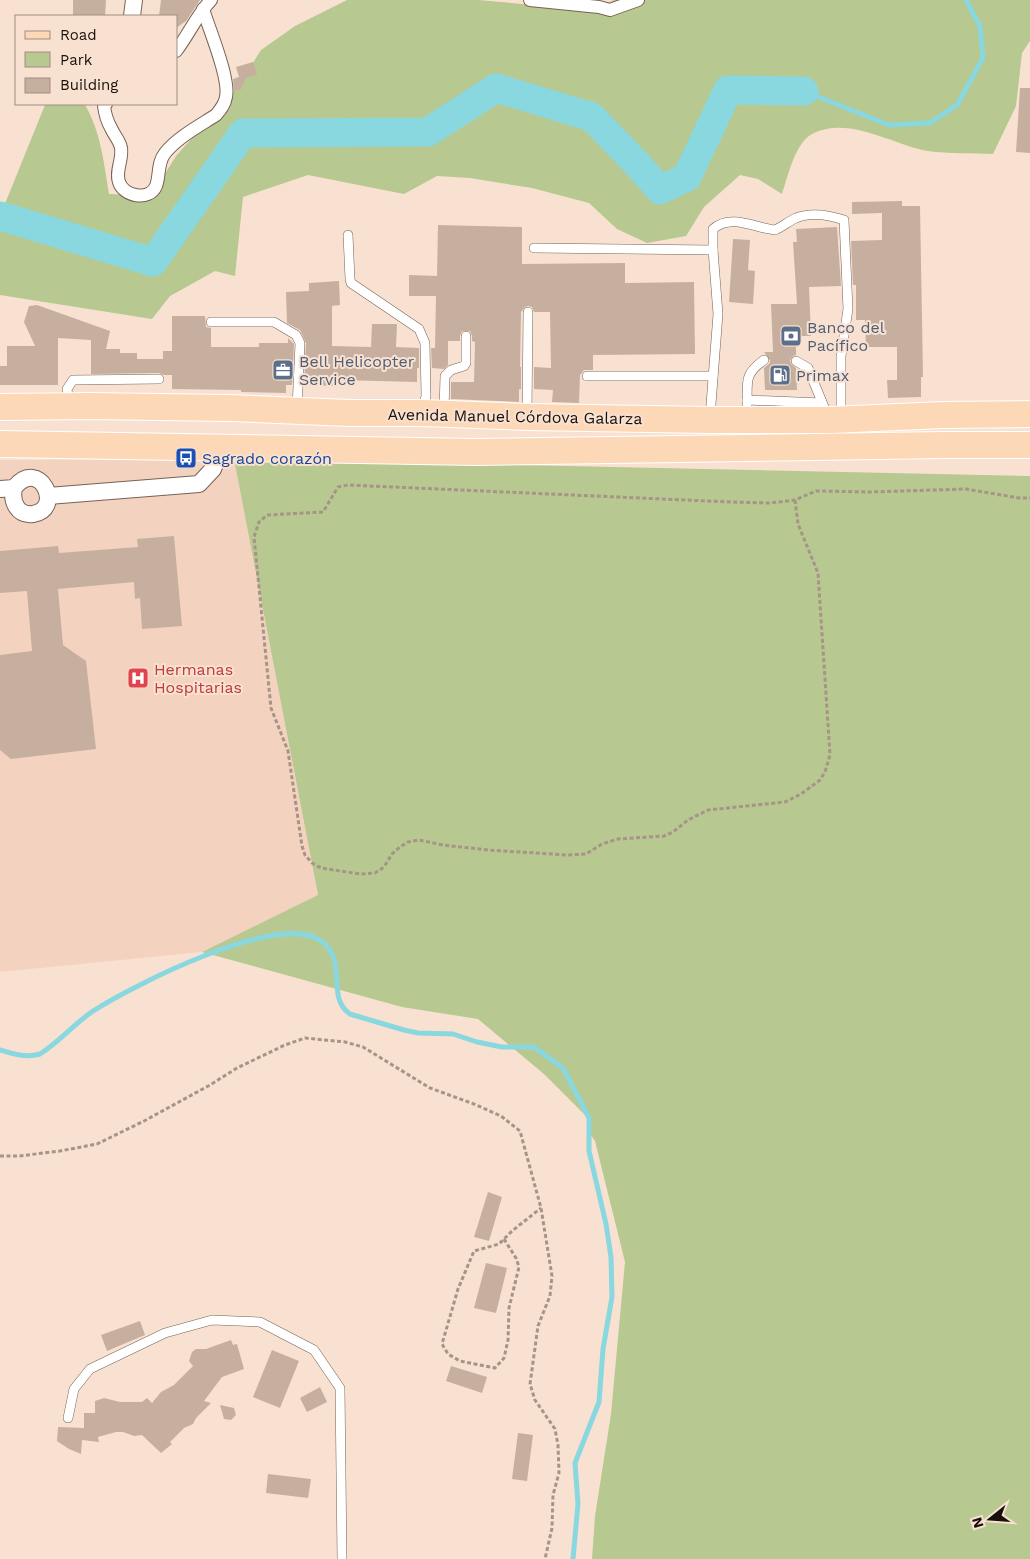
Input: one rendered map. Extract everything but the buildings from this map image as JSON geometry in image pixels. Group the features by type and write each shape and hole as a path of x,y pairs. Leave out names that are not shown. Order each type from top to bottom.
{"main road":[{"name":"Avenida Manuel Córdova Galarza","path":"0,407 230,408 527,417 710,420 747,410 831,414 1030,414"},
{"path":"222,446 230,408"},
{"path":"943,415 944,445"},
{"name":"Avenida Manuel Córdova Galarza","path":"0,444 222,446 476,452 1030,445"}],"street":[{"path":"132,15 134,0"},
{"path":"530,0 599,7 610,10 638,0"},
{"path":"178,47 207,4"},
{"path":"105,105 106,116 121,149 117,174 119,184 131,194 139,196 150,192 156,186 159,166 164,154 174,144 222,109 226,99 226,82 207,4"},
{"path":"48,496 199,484 213,469 222,446"},
{"path":"26,478 34,478 47,488 46,504 42,510 34,514 26,514 19,511 7,489 26,478"}],"lane":[{"path":"710,420 718,314 713,229 720,223 737,222 775,230 798,217 816,215 830,215 844,220 848,309 831,414"},
{"path":"348,235 351,283 420,329 425,343 426,396 433,413"},
{"path":"534,248 713,250"},
{"path":"527,417 528,312"},
{"path":"211,322 270,321 296,335 300,343 297,411"},
{"path":"433,413 445,376 451,370 464,366 466,363 466,336"},
{"path":"747,410 748,375 754,367 764,360"},
{"path":"796,361 808,368 831,414"},
{"path":"587,376 713,376"},
{"path":"69,406 67,389 73,380 159,379"},
{"path":"68,1418 74,1389 90,1369 164,1334 212,1320 260,1322 314,1350 340,1388 342,1559"}],"path":[{"path":"795,500 798,524 818,573 830,755 825,772 820,780 801,794 785,802 708,810 664,836 618,838 602,844 586,854 567,855 488,850 443,845 419,840 408,842 400,847 392,854 384,867 374,873 360,874 321,868 312,863 305,855 288,752 271,708 254,537 258,522 267,515 323,512 338,486 348,485 769,503 795,500 816,491 870,492 966,489 1030,498"},
{"path":"0,1156 19,1156 60,1151 97,1144 177,1103 237,1068 285,1044 305,1038 345,1042 364,1047 430,1088 500,1116 520,1131 541,1208 552,1276 550,1296 538,1326 530,1384 535,1400 555,1429 558,1445 559,1473 553,1495 552,1528 545,1559"},
{"path":"504,1239 516,1258 519,1267 509,1308 508,1340 504,1358 495,1368 460,1361 448,1354 442,1344 458,1289 474,1251 499,1244 512,1230 541,1208"}],"shaded area":[{"name":"Hermanas Hospitarias","path":"234,459 318,896 202,952 0,972 0,460"}],"green space":[{"path":"347,0 478,0 592,10 614,0 1030,0 1030,41 1022,53 1016,106 993,154 928,151 855,129 826,129 812,134 801,145 793,161 782,194 758,179 740,175 704,207 686,236 647,243 617,229 589,203 532,188 470,178 437,176 404,194 308,175 243,197 235,276 215,271 170,296 152,319 0,295 0,216 45,105 85,105 98,137 109,194 132,195 161,180 176,156 237,88 261,50 295,26"},
{"path":"234,459 1030,476 1030,1559 592,1559 595,1516 611,1414 625,1262 595,1141 590,1134 588,1118 544,1074 478,1019 402,1007 202,952 318,895"}],"waterway":[{"path":"804,91 889,125 930,123 957,105 983,58 980,26 966,0"},
{"path":"0,216 153,262 243,133 428,132 496,88 592,117 660,190 687,177 728,90 804,91"},
{"path":"0,1050 25,1056 40,1054 93,1011 139,985 171,970 241,943 274,935 301,934 321,941 329,949 334,958 339,998 343,1007 350,1014 418,1033 453,1034 477,1042 502,1047 534,1047 563,1068 589,1118 589,1151 606,1224 611,1257 612,1297 603,1349 599,1402 575,1463 578,1504 573,1559"}],"place":[{"name":"Banco del Pacífico","path":"791,336"},
{"name":"Bell Helicopter Service","path":"283,370"},
{"name":"Primax","path":"780,375"},
{"name":"Sagrado corazón","path":"186,458"},
{"name":"Hermanas Hospitarias","path":"138,678"}]}
